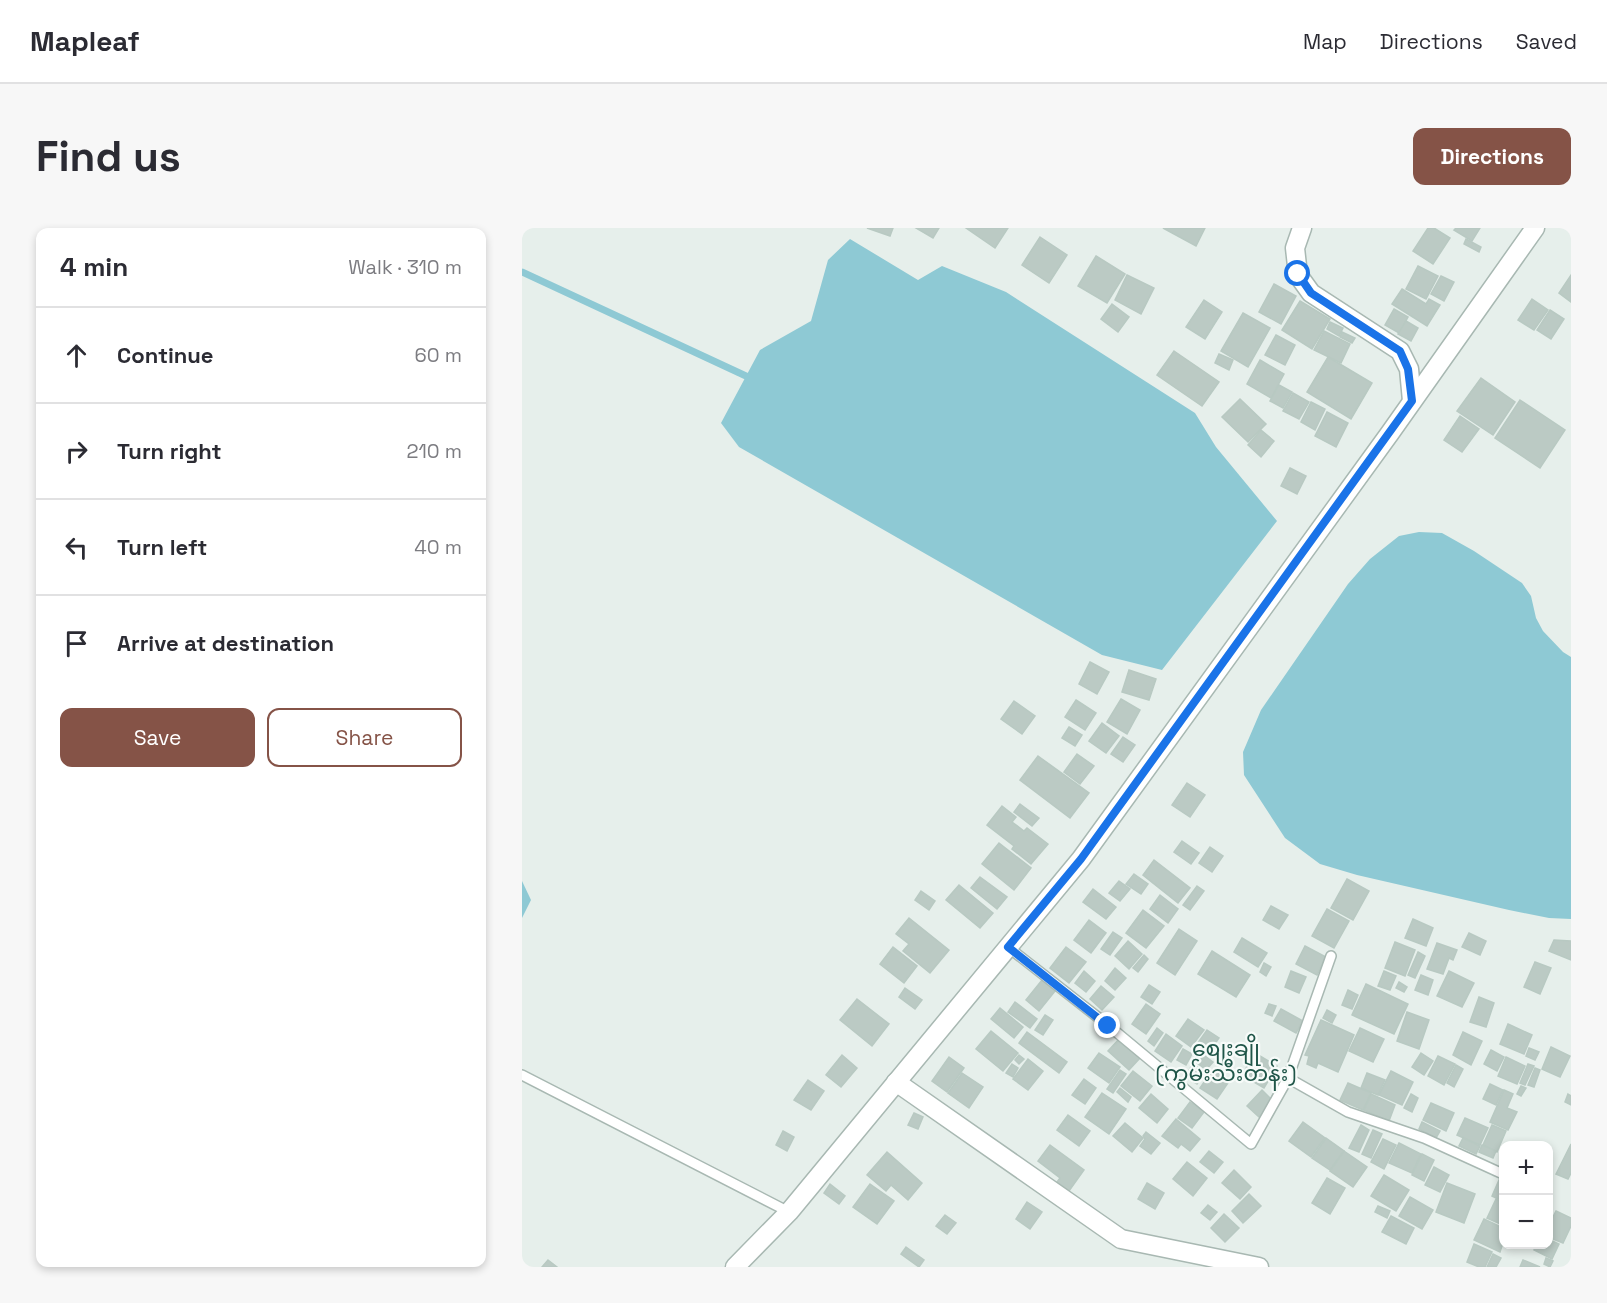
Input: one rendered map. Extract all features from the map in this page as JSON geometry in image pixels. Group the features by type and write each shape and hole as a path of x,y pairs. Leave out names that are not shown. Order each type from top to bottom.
{"street":[{"path":"1302,228 1295,248 1298,274 1311,293 1400,351 1408,369 1412,401"},
{"path":"735,1267 789,1212 1081,859 1535,228"},
{"path":"896,1082 1121,1239 1259,1267"}],"lane":[{"path":"1008,947 1251,1144 1288,1078 1331,956"},
{"path":"522,1075 789,1212"},
{"path":"1288,1078 1348,1112 1424,1138 1499,1172"}],"water":[{"path":"850,239 918,280 942,266 1006,292 1195,413 1216,447 1277,521 1162,670 1102,655 739,447 721,423 760,350 811,321 828,260"},
{"path":"1419,532 1442,533 1522,583 1531,596 1536,618 1543,631 1571,657 1571,919 1549,918 1509,910 1357,875 1320,864 1285,838 1244,775 1243,752 1261,710 1348,584 1370,559 1399,536"},
{"path":"522,881 531,900 522,918"}],"building":[{"path":"867,228 893,228 890,236"},
{"path":"916,228 939,228 933,238"},
{"path":"966,228 1008,228 995,248"},
{"path":"1163,228 1205,228 1196,246"},
{"path":"1428,228 1434,228 1450,238 1433,264 1413,251"},
{"path":"1456,228 1480,228 1472,241 1454,230"},
{"path":"1040,237 1067,255 1049,283 1022,265"},
{"path":"1466,239 1481,247 1479,252 1464,244"},
{"path":"1096,256 1125,274 1107,303 1078,286"},
{"path":"1418,266 1438,276 1426,299 1406,289"},
{"path":"1127,275 1154,288 1141,314 1115,300"},
{"path":"1571,275 1571,302 1559,293"},
{"path":"1441,276 1454,282 1444,301 1431,294"},
{"path":"1274,284 1296,296 1281,324 1259,312"},
{"path":"1402,289 1426,304 1429,299 1440,305 1427,326 1392,304"},
{"path":"1532,299 1548,310 1534,330 1518,320"},
{"path":"1204,300 1222,312 1205,339 1186,327"},
{"path":"1300,301 1330,319 1312,349 1282,330"},
{"path":"1112,304 1129,317 1118,332 1101,319"},
{"path":"1394,309 1408,317 1399,333 1385,325"},
{"path":"1550,310 1564,319 1551,339 1537,330"},
{"path":"1243,313 1270,328 1248,367 1221,351"},
{"path":"1406,321 1418,328 1411,341 1398,334"},
{"path":"1330,322 1343,328 1339,336 1327,329"},
{"path":"1324,331 1350,344 1341,363 1314,350"},
{"path":"1342,332 1355,338 1352,343 1340,337"},
{"path":"1276,335 1295,345 1285,365 1265,355"},
{"path":"1174,351 1219,382 1202,406 1157,375"},
{"path":"1219,354 1233,360 1229,370 1215,363"},
{"path":"1328,357 1372,383 1351,419 1307,392"},
{"path":"1260,360 1284,374 1271,398 1247,384"},
{"path":"1481,378 1515,402 1493,435 1457,411"},
{"path":"1279,385 1292,392 1283,408 1270,401"},
{"path":"1293,393 1309,402 1299,419 1283,411"},
{"path":"1240,399 1266,424 1248,442 1222,417"},
{"path":"1520,400 1565,430 1540,468 1495,438"},
{"path":"1311,402 1325,409 1315,430 1301,422"},
{"path":"1327,412 1348,423 1336,447 1315,436"},
{"path":"1460,416 1479,429 1462,452 1444,440"},
{"path":"1261,430 1274,441 1261,457 1248,445"},
{"path":"1290,468 1306,476 1297,494 1281,486"},
{"path":"1090,662 1109,672 1097,694 1079,684"},
{"path":"1129,670 1156,679 1149,700 1122,692"},
{"path":"1121,699 1140,710 1127,734 1107,722"},
{"path":"1076,700 1096,713 1085,730 1065,717"},
{"path":"1014,701 1035,716 1022,734 1001,719"},
{"path":"1102,723 1119,736 1106,753 1089,741"},
{"path":"1069,727 1082,735 1075,746 1062,738"},
{"path":"1123,737 1135,745 1123,762 1111,754"},
{"path":"1077,754 1094,766 1080,784 1064,772"},
{"path":"1038,756 1089,793 1070,818 1020,780"},
{"path":"1187,783 1205,795 1190,817 1172,805"},
{"path":"1020,804 1039,818 1032,826 1014,812"},
{"path":"1002,806 1016,817 1012,822 1024,831 1027,828 1048,844 1031,864 1012,849 1014,846 987,825"},
{"path":"1182,841 1199,853 1191,864 1174,852"},
{"path":"999,843 1031,868 1014,890 982,864"},
{"path":"1210,847 1223,856 1212,872 1199,863"},
{"path":"1154,860 1190,888 1178,903 1143,875"},
{"path":"1134,874 1148,884 1141,894 1126,884"},
{"path":"980,877 1007,897 997,909 971,888"},
{"path":"1347,879 1369,891 1353,920 1331,908"},
{"path":"1119,881 1130,889 1120,901 1109,893"},
{"path":"959,885 993,913 980,928 946,900"},
{"path":"1197,886 1204,891 1190,910 1183,905"},
{"path":"1093,889 1116,907 1106,919 1083,902"},
{"path":"921,891 935,901 929,910 915,900"},
{"path":"1160,895 1178,909 1168,923 1150,909"},
{"path":"1271,906 1288,915 1279,929 1263,920"},
{"path":"1327,909 1349,921 1334,948 1312,936"},
{"path":"1143,910 1164,926 1146,948 1126,933"},
{"path":"909,918 949,950 930,973 903,951 909,944 896,934"},
{"path":"1413,919 1433,928 1426,946 1405,938"},
{"path":"1089,920 1106,933 1091,953 1074,940"},
{"path":"1179,929 1197,941 1175,975 1157,963"},
{"path":"1113,932 1122,938 1110,955 1101,949"},
{"path":"1469,933 1486,941 1480,955 1462,947"},
{"path":"1242,938 1267,953 1258,967 1234,952"},
{"path":"1554,940 1571,941 1571,960 1549,951"},
{"path":"1128,941 1142,954 1129,969 1115,956"},
{"path":"1395,942 1415,950 1405,976 1385,968"},
{"path":"1437,943 1457,950 1453,960 1449,958 1443,974 1427,969"},
{"path":"1305,946 1326,957 1317,975 1296,964"},
{"path":"893,947 917,966 904,983 880,964"},
{"path":"1066,947 1086,962 1069,983 1050,968"},
{"path":"1212,951 1250,975 1236,997 1198,974"},
{"path":"1418,952 1425,956 1415,978 1408,975"},
{"path":"1144,955 1148,959 1138,972 1133,968"},
{"path":"1535,962 1551,968 1540,994 1524,987"},
{"path":"1264,963 1271,967 1266,976 1260,972"},
{"path":"1115,968 1126,978 1115,990 1105,981"},
{"path":"1084,971 1095,981 1086,992 1075,983"},
{"path":"1291,971 1306,977 1299,993 1285,987"},
{"path":"1384,971 1396,976 1390,990 1378,986"},
{"path":"1449,971 1474,983 1462,1007 1437,996"},
{"path":"1421,975 1433,980 1428,995 1415,990"},
{"path":"1042,980 1055,991 1039,1011 1026,1000"},
{"path":"1399,982 1407,987 1404,992 1396,988"},
{"path":"1366,984 1408,1004 1394,1034 1352,1015"},
{"path":"1149,985 1160,992 1152,1004 1141,997"},
{"path":"1101,986 1114,997 1102,1010 1090,999"},
{"path":"905,988 922,1000 915,1009 899,997"},
{"path":"1348,990 1358,995 1352,1009 1342,1005"},
{"path":"1479,997 1494,1003 1486,1027 1470,1022"},
{"path":"857,999 889,1024 872,1046 840,1020"},
{"path":"1015,1002 1037,1019 1030,1028 1008,1012"},
{"path":"1146,1004 1160,1014 1146,1034 1132,1024"},
{"path":"1269,1004 1276,1006 1272,1016 1265,1013"},
{"path":"1000,1008 1023,1027 1014,1038 991,1019"},
{"path":"1281,1009 1303,1021 1296,1033 1274,1021"},
{"path":"1327,1010 1336,1015 1332,1023 1323,1018"},
{"path":"1407,1012 1429,1020 1419,1049 1397,1041"},
{"path":"1045,1015 1053,1020 1043,1035 1035,1030"},
{"path":"1188,1019 1204,1030 1191,1047 1176,1036"},
{"path":"1321,1020 1354,1035 1338,1072 1318,1063 1316,1068 1307,1064 1309,1056 1305,1055"},
{"path":"1508,1024 1532,1035 1524,1054 1500,1044"},
{"path":"1157,1028 1163,1033 1154,1046 1148,1041"},
{"path":"1360,1028 1384,1039 1373,1062 1349,1051"},
{"path":"1207,1030 1219,1038 1207,1055 1195,1047"},
{"path":"991,1031 1018,1053 1003,1071 976,1049"},
{"path":"1027,1032 1067,1062 1059,1073 1019,1043"},
{"path":"1463,1032 1482,1041 1471,1065 1453,1055"},
{"path":"1166,1034 1182,1046 1171,1062 1155,1051"},
{"path":"1119,1039 1140,1058 1129,1070 1108,1051"},
{"path":"1247,1046 1253,1049 1249,1056 1244,1054"},
{"path":"1551,1047 1570,1056 1560,1077 1542,1069"},
{"path":"1529,1048 1539,1052 1535,1060 1526,1056"},
{"path":"1183,1049 1192,1054 1186,1065 1177,1060"},
{"path":"1491,1050 1504,1057 1497,1071 1484,1064"},
{"path":"1099,1053 1120,1067 1109,1083 1088,1068"},
{"path":"1201,1053 1213,1062 1206,1070 1195,1061"},
{"path":"1255,1053 1277,1066 1264,1088 1242,1075"},
{"path":"1421,1053 1433,1061 1424,1075 1412,1067"},
{"path":"842,1055 857,1068 841,1087 826,1075"},
{"path":"1019,1055 1024,1059 1019,1064 1015,1060"},
{"path":"1438,1056 1455,1064 1444,1085 1428,1076"},
{"path":"949,1057 964,1068 947,1092 932,1081"},
{"path":"1506,1057 1525,1066 1517,1084 1498,1076"},
{"path":"1028,1059 1043,1071 1028,1090 1013,1079"},
{"path":"1012,1064 1018,1068 1013,1077 1006,1073"},
{"path":"1193,1064 1205,1072 1197,1084 1185,1076"},
{"path":"1528,1064 1534,1066 1525,1085 1520,1083"},
{"path":"1456,1065 1463,1069 1454,1087 1447,1083"},
{"path":"1535,1068 1540,1070 1534,1087 1528,1085"},
{"path":"1213,1069 1230,1080 1217,1099 1200,1088"},
{"path":"1120,1070 1126,1074 1113,1093 1107,1089"},
{"path":"1133,1071 1152,1086 1140,1101 1121,1086"},
{"path":"1391,1071 1413,1082 1402,1105 1379,1095"},
{"path":"962,1073 983,1087 969,1108 948,1093"},
{"path":"1367,1073 1385,1080 1378,1095 1361,1088"},
{"path":"1084,1079 1096,1088 1085,1104 1072,1095"},
{"path":"808,1080 824,1091 811,1110 794,1100"},
{"path":"1348,1083 1371,1093 1363,1110 1340,1100"},
{"path":"1490,1084 1503,1090 1496,1105 1483,1099"},
{"path":"1521,1086 1526,1088 1521,1096 1517,1094"},
{"path":"1120,1088 1131,1097 1128,1102 1117,1092"},
{"path":"1262,1090 1274,1102 1259,1117 1247,1106"},
{"path":"1504,1090 1513,1094 1507,1108 1517,1112 1508,1130 1490,1122"},
{"path":"1102,1093 1126,1109 1109,1134 1085,1117"},
{"path":"1151,1094 1168,1109 1157,1123 1139,1108"},
{"path":"1371,1094 1395,1105 1389,1121 1364,1110"},
{"path":"1411,1094 1418,1098 1412,1112 1404,1108"},
{"path":"1568,1094 1571,1096 1571,1105 1565,1102"},
{"path":"1190,1102 1204,1112 1192,1128 1178,1118"},
{"path":"1431,1103 1454,1113 1446,1131 1423,1120"},
{"path":"914,1113 923,1117 918,1129 908,1125"},
{"path":"1068,1115 1090,1131 1079,1146 1057,1130"},
{"path":"1465,1118 1488,1128 1480,1145 1457,1135"},
{"path":"1176,1119 1200,1139 1190,1151 1181,1144 1178,1148 1162,1136"},
{"path":"1303,1122 1325,1138 1311,1157 1289,1141"},
{"path":"1422,1122 1440,1131 1436,1138 1419,1129"},
{"path":"1125,1123 1143,1138 1132,1152 1113,1136"},
{"path":"1361,1125 1369,1130 1359,1152 1349,1148"},
{"path":"1492,1125 1506,1131 1502,1141 1499,1141 1497,1152 1483,1145"},
{"path":"1373,1130 1382,1134 1371,1158 1362,1154"},
{"path":"783,1131 794,1137 787,1151 776,1145"},
{"path":"1146,1132 1160,1143 1151,1154 1140,1146 1145,1139 1143,1136"},
{"path":"1326,1138 1344,1151 1330,1170 1312,1158"},
{"path":"1463,1138 1480,1146 1476,1154 1459,1146"},
{"path":"1383,1139 1396,1145 1384,1169 1371,1162"},
{"path":"1399,1143 1421,1154 1412,1173 1389,1163"},
{"path":"1571,1144 1571,1173 1568,1179 1556,1174"},
{"path":"1050,1145 1084,1170 1069,1191 1057,1182 1060,1178 1038,1161"},
{"path":"1482,1145 1496,1151 1493,1158 1479,1152"},
{"path":"1209,1151 1223,1162 1214,1173 1200,1162"},
{"path":"1344,1151 1367,1167 1353,1187 1330,1171"},
{"path":"887,1152 922,1183 908,1200 891,1185 886,1191 867,1175"},
{"path":"1422,1154 1434,1160 1424,1181 1412,1175"},
{"path":"1187,1162 1207,1178 1193,1196 1173,1179"},
{"path":"1434,1167 1449,1175 1440,1192 1425,1185"},
{"path":"1234,1170 1251,1187 1240,1199 1222,1183"},
{"path":"1384,1175 1409,1190 1396,1211 1371,1196"},
{"path":"1327,1178 1345,1188 1330,1214 1312,1203"},
{"path":"1499,1180 1499,1199 1492,1196"},
{"path":"1147,1183 1164,1193 1155,1209 1138,1199"},
{"path":"1447,1183 1475,1194 1464,1223 1436,1212"},
{"path":"830,1184 845,1196 839,1204 824,1193"},
{"path":"870,1184 894,1201 877,1224 853,1207"},
{"path":"1249,1194 1261,1206 1243,1223 1232,1211"},
{"path":"1410,1197 1433,1210 1422,1229 1399,1216"},
{"path":"1496,1199 1499,1201 1499,1223 1487,1218"},
{"path":"1027,1202 1042,1212 1030,1229 1016,1219"},
{"path":"1208,1205 1217,1212 1210,1220 1201,1213"},
{"path":"1378,1206 1390,1211 1387,1218 1375,1212"},
{"path":"1556,1211 1571,1218 1571,1226 1563,1243 1553,1239 1553,1217"},
{"path":"1224,1214 1239,1228 1225,1242 1211,1228"},
{"path":"945,1215 956,1223 947,1234 936,1226"},
{"path":"1391,1216 1414,1228 1406,1244 1382,1232"},
{"path":"1484,1219 1499,1226 1500,1252 1474,1240"},
{"path":"1553,1241 1559,1244 1552,1259 1534,1250 1553,1249"},
{"path":"1474,1244 1492,1252 1485,1267 1467,1262"},
{"path":"906,1247 924,1260 919,1267 901,1254"},
{"path":"1493,1254 1501,1258 1496,1267 1487,1267"},
{"path":"1546,1258 1553,1261 1550,1267 1544,1264"},
{"path":"548,1260 557,1267 542,1267"},
{"path":"1523,1260 1540,1267 1520,1267"}],"waterway":[{"path":"522,272 746,376"}],"district":[{"name":"စျေးချို (ကွမ်းသီးတန်း)","path":"1226,1060"}],"route":[{"path":"1108,1026 1008,947 1081,859 1412,401 1408,369 1400,351 1311,293 1298,274"}]}
